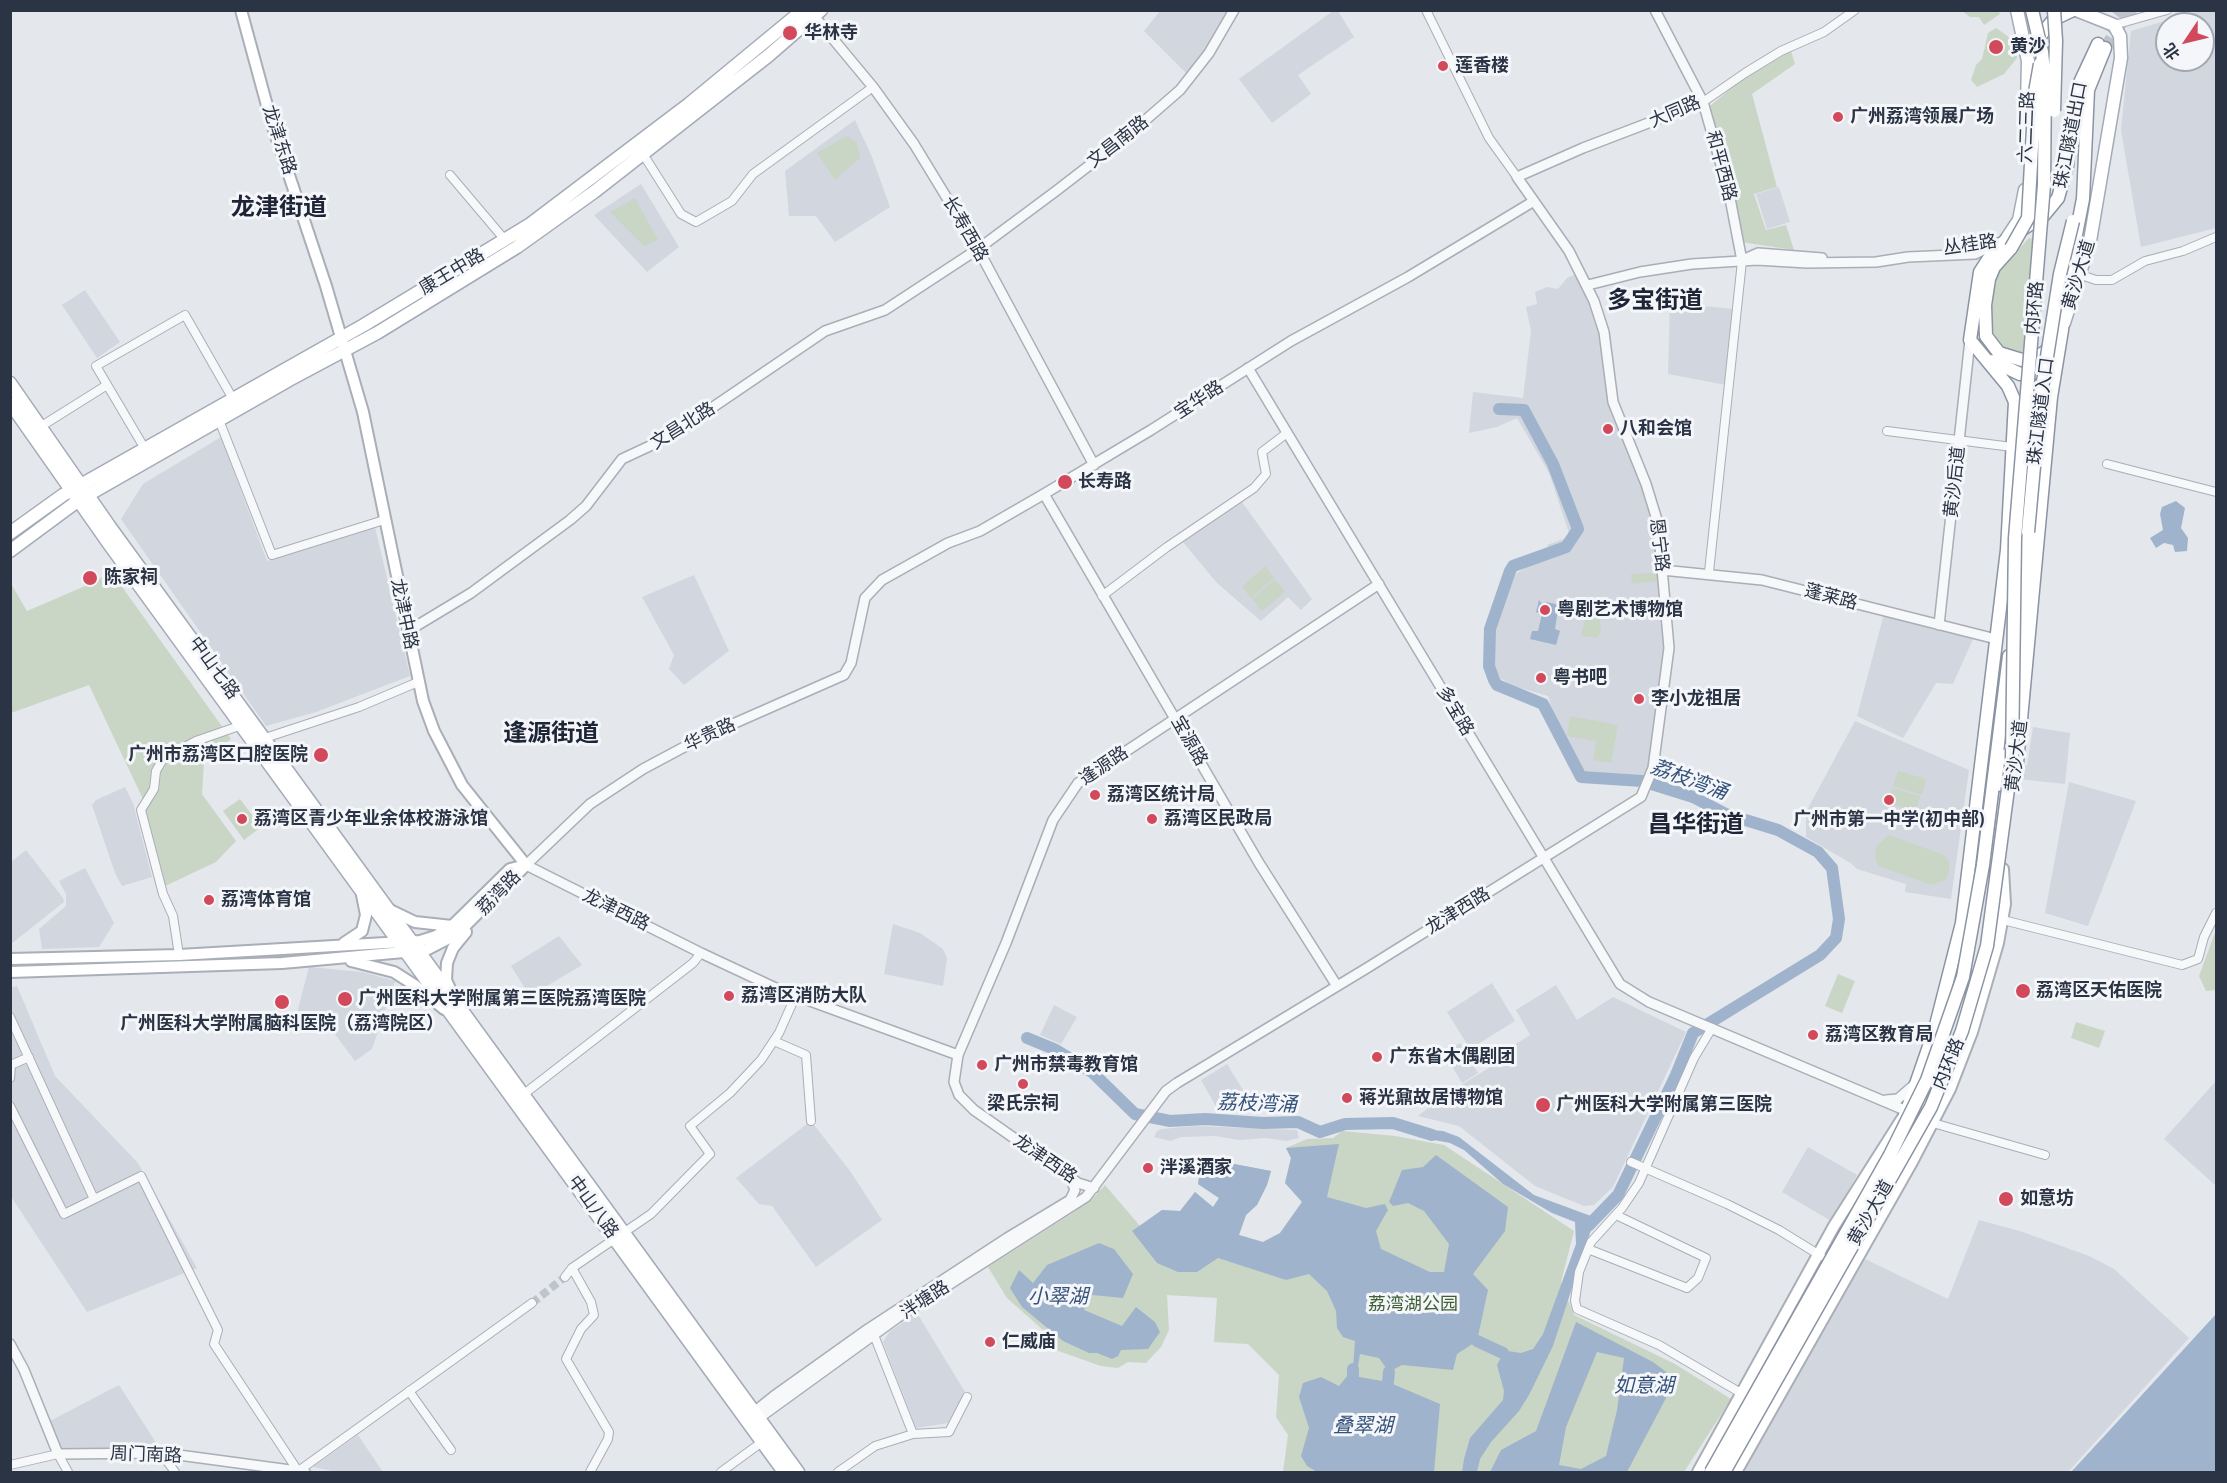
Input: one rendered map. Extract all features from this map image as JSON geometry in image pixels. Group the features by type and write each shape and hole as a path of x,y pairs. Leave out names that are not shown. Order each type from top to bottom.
{"main road":[{"name":"龙津东路","path":"241,10 272,124 341,337"},
{"name":"康王中路","path":"80,492 145,449 341,337 505,240 550,210 680,111 802,10"},
{"name":"六二三路","path":"2008,244 2019,220 2025,194 2028,68 2017,10"},
{"path":"2026,10 2036,42 2041,90 2037,194 2044,292"},
{"name":"内环路","path":"1725,1473 1942,1083 1971,1005 1987,946 2003,834 2013,727 2015,538 2037,285 2045,151 2044,66 2032,10"},
{"path":"2049,10 2049,35 2036,84 2028,218 2008,244 1989,279 1984,323 1991,346 1999,353 2022,360 2034,358 2045,352 2062,330"},
{"name":"内环路","path":"1710,1473 1890,1155 1927,1080 1963,977 1986,865 1991,800 2025,532 2052,179 2056,41 2054,10"},
{"path":"2036,42 2051,21 2074,10 2114,25"},
{"name":"康王中路","path":"80,492 219,420 346,350 434,300 518,247 643,154 815,13"},
{"name":"黄沙大道","path":"1725,1473 1776,1392 1846,1268 1963,1045 1987,952 2003,869 2032,615 2049,424 2062,330 2095,218 2121,58 2120,36 2114,25"},
{"name":"珠江隧道出口","path":"2008,244 2044,215 2058,198 2067,166 2074,99 2085,68 2101,46 2088,90"},
{"path":"1970,340 1982,353 2004,368 2020,374 2033,373 2051,361 2062,330 2065,290 2084,199 2088,90"},
{"name":"珠江隧道入口","path":"2025,532 2040,400 2060,274 2073,221 2081,117 2088,90"},
{"path":"2037,194 2030,226 1987,258 1980,272 1970,340 2008,386 2015,402 2027,399 2039,402 2049,424"},
{"name":"龙津中路","path":"341,337 363,412 418,682 429,719 448,761 482,813 526,865"},
{"name":"中山七路","path":"10,383 113,541 242,725 357,883 410,947"},
{"name":"黄沙大道","path":"1710,1473 1746,1396 1823,1257 1888,1154 1907,1111 1935,1029 1962,923 2002,600 2015,402"},
{"name":"中山七路","path":"10,403 80,492"},
{"path":"10,533 42,508 80,492"},
{"path":"10,551 80,492"},
{"path":"1987,952 2019,662 2025,532"},
{"name":"中山七路","path":"113,541 265,738 388,909 410,947"},
{"path":"1991,800 2002,600"},
{"path":"2019,662 2032,615"},
{"path":"1875,1203 1930,1090 1958,1024 1977,949 1986,865 2008,754"},
{"name":"荔湾路","path":"10,959 179,955 336,946 435,948 449,940 481,912 526,865"},
{"name":"荔湾路","path":"10,972 282,963 410,947 452,926 510,869 526,865"},
{"path":"1846,1268 1933,1124 1963,1045 2003,920 2003,869"},
{"path":"336,946 358,936 365,923 364,901 357,883"},
{"path":"388,909 415,921 452,926"},
{"path":"460,1007 446,980 447,963 453,948 481,912"},
{"name":"中山八路","path":"410,947 460,1007 524,1094 620,1235 754,1419 798,1473"},
{"name":"中山八路","path":"410,947 456,1020 746,1401 762,1442 784,1473"},
{"path":"323,958 350,960 394,972 417,986 456,1020"},
{"path":"1935,1029 1941,1043 1950,1046 1963,1045"},
{"path":"1736,1473 1776,1392"},
{"path":"1698,1473 1746,1396"}],"street":[{"name":"文昌南路","path":"978,249 1114,146 1170,100 1200,65 1234,10"},
{"path":"1426,10 1489,138 1517,177"},
{"name":"和平西路","path":"1655,10 1703,102 1729,193 1742,261"},
{"path":"2114,25 2167,10"},
{"name":"长寿西路","path":"815,13 914,144 978,249 1094,465"},
{"name":"大同路","path":"1517,177 1583,148 1703,102 1754,67 1824,32 1855,13"},
{"path":"643,154 681,214 696,222 725,206 753,174 873,87"},
{"path":"450,175 505,240"},
{"name":"恩宁路","path":"1517,177 1569,251 1588,285 1602,326 1612,402 1654,506 1661,541 1669,648 1648,783 1637,800 1544,858"},
{"name":"宝华路","path":"865,598 874,586 909,563 948,543 980,531 1044,494 1248,368 1534,201"},
{"path":"2080,275 2096,280 2112,280 2145,261 2183,251 2217,237"},
{"name":"丛桂路","path":"1742,261 1758,253 1806,257 1878,256 1907,251 2008,244"},
{"name":"丛桂路","path":"1588,285 1664,268 1742,261 1820,263 1975,254 2008,244"},
{"name":"文昌北路","path":"408,631 471,593 570,520 586,506 622,459 669,437 825,331 885,310 978,249"},
{"path":"1806,257 1820,263"},
{"path":"1709,572 1742,261"},
{"path":"145,449 96,366 185,315 233,399"},
{"name":"黄沙后道","path":"1939,625 1970,340"},
{"name":"多宝路","path":"1248,368 1620,984 1640,998 1712,1028"},
{"path":"40,427 107,385"},
{"path":"219,420 272,555 384,520"},
{"path":"1887,431 2012,447"},
{"path":"1102,596 1167,547 1254,488 1266,474 1262,452 1287,433"},
{"path":"2107,464 2217,492"},
{"name":"宝源路","path":"1044,494 1259,863 1337,986"},
{"name":"蓬莱路","path":"1662,570 1709,572 1762,580 1996,639"},
{"name":"逢源路","path":"958,1054 1059,807 1078,783 1379,584"},
{"name":"华贵路","path":"526,865 590,804 634,775 701,738 844,675 851,663 865,598"},
{"path":"265,738 359,707 418,682"},
{"path":"179,955 173,916 163,894 141,810 154,789 156,771 163,759 196,741 242,725"},
{"name":"龙津西路","path":"526,865 701,953 796,995 958,1054 954,1082 967,1104 1068,1176 1095,1185 1161,1098 1189,1075 1544,858"},
{"path":"2003,920 2182,965 2198,958 2204,937 2217,914"},
{"path":"524,1094 693,963 701,953"},
{"path":"565,1277 572,1268 651,1214 710,1154 690,1126 730,1093 761,1060 774,1041 796,995"},
{"path":"10,1017 94,1199"},
{"path":"1746,1396 1659,1345 1577,1309 1575,1301 1576,1283 1588,1249 1595,1237 1633,1193 1694,1058 1712,1028 1886,1100 1907,1111 1915,1122 1918,1133"},
{"path":"774,1041 806,1055 811,1121"},
{"path":"10,1078 11,1065 29,1057"},
{"path":"1886,1100 1892,1101 1906,1094 1916,1082"},
{"path":"10,1106 64,1214 141,1176 218,1329 214,1344 300,1472 532,1303"},
{"path":"1933,1124 2044,1155"},
{"path":"1631,1162 1727,1204 1823,1257"},
{"path":"1068,1176 1075,1185 1070,1200"},
{"path":"746,1401 762,1402 774,1396 903,1306 1095,1185"},
{"name":"泮塘路","path":"754,1419 1004,1247 1074,1205 1095,1185"},
{"path":"1588,1249 1687,1287 1698,1278 1706,1258 1616,1215"},
{"path":"572,1268 591,1302 594,1314 581,1329 566,1359 609,1432 608,1439 590,1473"},
{"path":"874,1335 914,1434"},
{"path":"10,1344 68,1473"},
{"path":"409,1391 451,1450"},
{"path":"754,1419 774,1396"},
{"path":"838,1473 875,1446 914,1434 949,1431 967,1397"},
{"path":"721,1473 762,1442"},
{"path":"160,1453 175,1473"},
{"name":"周门南路","path":"58,1454 160,1453 300,1472"},
{"path":"10,1465 58,1454"}],"shaded area":[{"path":"1160,11 1231,11 1189,76 1144,31"},
{"path":"1333,11 1338,11 1354,37 1298,75 1311,94 1272,123 1239,79"},
{"path":"2216,11 2216,228 2141,247 2121,130 2131,31 2155,24 2155,72 2215,72 2215,12 2195,12"},
{"path":"855,120 872,157 890,207 835,242 816,216 789,216 785,171"},
{"path":"641,184 679,247 647,272 594,215"},
{"path":"1779,187 1790,222 1767,229 1756,194"},
{"path":"1579,273 1599,328 1608,398 1626,450 1644,484 1655,518 1664,655 1648,778 1583,774 1556,722 1548,696 1514,686 1500,678 1493,664 1496,623 1514,575 1530,565 1553,558 1547,545 1566,538 1569,533 1549,473 1517,418 1497,427 1469,433 1473,392 1523,398 1531,331 1526,307 1537,304 1535,292 1547,287 1558,289 1567,278"},
{"path":"85,290 120,342 97,358 62,305"},
{"path":"1670,303 1734,309 1726,385 1668,374"},
{"path":"221,437 267,561 375,527 410,676 316,712 266,726 121,519 143,484"},
{"path":"1242,502 1312,599 1301,610 1288,597 1261,621 1217,583 1182,541"},
{"path":"694,575 729,651 684,685 669,669 674,655 642,597"},
{"path":"1884,614 1973,639 1953,684 1936,683 1903,738 1857,716"},
{"name":"广州市第一中学(初中部)","path":"1855,721 1969,770 1951,899 1905,892 1906,884 1857,869 1806,837 1806,812"},
{"path":"2033,727 2070,733 2065,784 2018,779 2021,766 2027,765"},
{"path":"2069,782 2136,801 2088,926 2045,913"},
{"path":"125,787 133,803 152,877 122,886 115,873 92,805 96,800"},
{"path":"26,850 64,902 11,944 11,862"},
{"path":"85,868 114,923 99,947 42,949 39,929 66,906 66,894 59,881"},
{"path":"893,924 920,933 943,949 947,958 943,986 884,974"},
{"path":"559,936 582,965 530,996 511,966"},
{"name":"广州医科大学附属第三医院荔湾医院","path":"309,967 362,972 395,981 372,1049 355,1061 329,1026 296,1017"},
{"path":"1492,983 1515,1021 1470,1049 1447,1012"},
{"name":"广州医科大学附属第三医院","path":"1556,985 1577,1020 1613,997 1686,1032 1613,1187 1594,1205 1584,1206 1535,1186 1459,1126 1418,1116 1446,1094 1497,1063 1494,1058 1530,1035 1516,1010"},
{"path":"17,986 55,1076 138,1163 197,1268 87,1312 12,1198 10,988"},
{"path":"1054,1005 1077,1017 1061,1044 1040,1035"},
{"path":"1460,1043 1478,1073 1462,1083 1444,1053"},
{"path":"1227,1064 1251,1103 1251,1111 1218,1110 1201,1080"},
{"path":"2216,1081 2216,1186 2164,1139"},
{"path":"811,1121 850,1171 882,1220 816,1267 772,1206 759,1204 736,1178"},
{"path":"1195,1126 1297,1130 1299,1138 1286,1141 1266,1138 1239,1140 1215,1136 1181,1137 1170,1141 1154,1137 1157,1131 1162,1129"},
{"path":"1808,1147 1857,1175 1831,1221 1782,1192"},
{"path":"1979,1220 2023,1232 2089,1256 2114,1269 2189,1338 2068,1472 1743,1472 1865,1259 1948,1299"},
{"path":"917,1313 965,1392 948,1423 916,1428 883,1342 890,1331"},
{"path":"119,1385 160,1449 62,1451 48,1422"},
{"path":"358,1435 383,1472 337,1472 313,1467"}],"green space":[{"path":"1962,11 1998,11 2000,14 1984,25 1979,17 1970,17"},
{"path":"1996,28 2013,40 2017,58 2004,74 1977,87 1971,80 1976,65 1982,59 1988,33"},
{"path":"1791,51 1795,64 1752,94 1777,187 1754,194 1766,230 1786,225 1794,250 1741,242 1710,106 1737,83"},
{"path":"847,136 857,143 860,158 835,180 817,153"},
{"path":"635,198 658,240 644,246 610,212"},
{"path":"2029,238 2038,240 2026,353 2009,351 1999,344 1993,331 1990,306 1997,273"},
{"path":"1265,566 1274,578 1251,598 1242,587"},
{"path":"110,570 231,739 204,762 202,794 236,841 216,862 163,887 142,797 89,685 11,713 10,582 27,611 97,581"},
{"path":"1657,573 1657,581 1632,584 1631,574"},
{"path":"1275,579 1285,592 1262,611 1252,599"},
{"path":"1586,616 1599,617 1601,631 1598,638 1581,636"},
{"path":"1570,716 1618,725 1611,763 1593,760 1596,741 1567,736"},
{"path":"1898,771 1926,779 1922,795 1893,786"},
{"path":"1892,788 1920,796 1916,812 1888,803"},
{"name":"荔湾区青少年业余体校游泳馆","path":"240,799 261,827 244,840 223,811"},
{"path":"1889,835 1944,855 1949,862 1949,873 1945,880 1931,885 1879,866 1875,859 1876,847"},
{"path":"2216,930 2216,990 2206,991 2199,976"},
{"path":"1838,974 1855,981 1842,1013 1825,1006"},
{"path":"2076,1022 2105,1031 2099,1048 2071,1038"},
{"name":"荔湾湖公园","path":"1342,1131 1395,1136 1444,1145 1574,1231 1561,1282 1574,1315 1675,1364 1731,1399 1684,1472 1283,1472 1288,1435 1276,1417 1279,1375 1248,1344 1214,1342 1217,1298 1167,1295 1169,1330 1161,1347 1146,1363 1128,1362 1118,1368 1101,1366 1047,1347 1052,1338 1007,1298 988,1267 1071,1214 1094,1197 1105,1185 1140,1226 1162,1210 1180,1211 1195,1192 1213,1207 1219,1198 1198,1184 1200,1170 1229,1163 1271,1171 1257,1205 1246,1215 1239,1235 1263,1242 1280,1233 1302,1202 1285,1183 1291,1158 1286,1148 1307,1139 1333,1138"}],"water":[{"path":"2176,501 2185,508 2181,528 2188,538 2187,551 2175,552 2173,545 2164,543 2156,548 2150,538 2163,530 2160,514 2162,507"},
{"path":"1539,600 1548,612 1551,610 1546,602 1565,606 1563,617 1557,616 1555,629 1560,631 1556,645 1530,639 1532,631 1538,631 1542,614 1536,612"},
{"path":"1417,1129 1443,1131 1459,1137 1534,1195 1591,1216 1596,1225 1592,1227 1553,1346 1529,1395 1519,1411 1491,1442 1480,1459 1477,1472 1462,1472 1464,1459 1470,1438 1503,1400 1504,1391 1497,1365 1503,1353 1508,1351 1521,1353 1533,1349 1543,1334 1576,1244 1575,1222 1552,1213 1503,1184 1464,1150 1450,1143 1418,1137"},
{"path":"1339,1144 1327,1197 1366,1208 1385,1204 1388,1210 1376,1231 1381,1249 1430,1272 1444,1272 1449,1244 1424,1211 1408,1203 1393,1206 1389,1202 1402,1170 1423,1167 1436,1155 1508,1207 1505,1231 1473,1274 1488,1290 1477,1341 1457,1354 1453,1370 1402,1365 1389,1372 1379,1358 1360,1354 1358,1366 1353,1369 1355,1341 1343,1337 1337,1328 1336,1311 1327,1291 1309,1274 1286,1280 1218,1258 1197,1272 1178,1272 1157,1263 1132,1231 1162,1210 1180,1211 1195,1192 1213,1207 1219,1198 1198,1184 1200,1170 1229,1163 1271,1171 1257,1205 1246,1215 1239,1235 1263,1242 1280,1233 1302,1202 1285,1183 1291,1158 1286,1148"},
{"name":"小翠湖","path":"1099,1243 1114,1249 1133,1274 1123,1298 1092,1295 1084,1310 1122,1326 1136,1307 1155,1322 1160,1332 1148,1349 1121,1350 1118,1356 1112,1359 1097,1353 1089,1353 1063,1341 1022,1307 1010,1288 1019,1270 1033,1283 1047,1265"},
{"path":"2216,1314 2216,1472 2071,1472 2108,1432"},
{"name":"如意湖","path":"1576,1322 1653,1362 1669,1374 1666,1398 1627,1472 1490,1472 1501,1450 1536,1431","holes":["1597,1352 1624,1358 1617,1410 1606,1456 1581,1469 1559,1465 1566,1427"]},
{"name":"叠翠湖","path":"1348,1375 1388,1382 1440,1404 1434,1472 1317,1472 1307,1466 1301,1456 1309,1428 1299,1397 1303,1383 1321,1377 1339,1386"}],"waterway":[{"name":"荔枝湾涌","path":"1499,409 1524,410 1553,464 1578,529 1566,547 1513,566 1510,571 1490,629 1489,666 1497,685 1543,704 1581,777 1642,781 1693,797 1726,814 1778,830 1818,852 1832,868 1839,919 1836,938 1820,955 1693,1033 1676,1075 1618,1195 1588,1226"},
{"name":"荔枝湾涌","path":"1027,1038 1054,1049 1092,1072 1135,1114 1170,1121 1205,1119 1263,1123 1298,1122 1320,1132 1345,1124 1393,1123 1432,1135"},
{"path":"1477,1341 1503,1353"},
{"path":"1353,1369 1353,1376"},
{"path":"1388,1382 1389,1372"}],"tunnel":[{"path":"2106,30 2122,10"},
{"path":"2105,48 2118,27 2136,10"},
{"path":"532,1303 565,1277"}],"place":[{"name":"华林寺","path":"790,33"},
{"name":"黄沙","path":"1996,47"},
{"name":"莲香楼","path":"1443,66"},
{"name":"广州荔湾领展广场","path":"1838,117"},
{"name":"八和会馆","path":"1608,429"},
{"name":"长寿路","path":"1065,482"},
{"name":"陈家祠","path":"90,578"},
{"name":"粤剧艺术博物馆","path":"1545,610"},
{"name":"粤书吧","path":"1541,678"},
{"name":"李小龙祖居","path":"1639,699"},
{"name":"广州市荔湾区口腔医院","path":"321,755"},
{"name":"荔湾区统计局","path":"1095,795"},
{"name":"广州市第一中学(初中部)","path":"1889,800"},
{"name":"荔湾区青少年业余体校游泳馆","path":"242,819"},
{"name":"荔湾区民政局","path":"1152,819"},
{"name":"荔湾体育馆","path":"209,900"},
{"name":"荔湾区天佑医院","path":"2023,991"},
{"name":"荔湾区消防大队","path":"729,996"},
{"name":"广州医科大学附属第三医院荔湾医院","path":"345,999"},
{"name":"广州医科大学附属脑科医院（荔湾院区）","path":"282,1002"},
{"name":"荔湾区教育局","path":"1813,1035"},
{"name":"广东省木偶剧团","path":"1377,1057"},
{"name":"广州市禁毒教育馆","path":"982,1065"},
{"name":"梁氏宗祠","path":"1023,1084"},
{"name":"蒋光鼐故居博物馆","path":"1347,1098"},
{"name":"广州医科大学附属第三医院","path":"1543,1105"},
{"name":"泮溪酒家","path":"1148,1168"},
{"name":"如意坊","path":"2006,1199"},
{"name":"仁威庙","path":"990,1342"}],"district":[{"name":"龙津街道","path":"279,208"},
{"name":"多宝街道","path":"1655,301"},
{"name":"逢源街道","path":"551,734"},
{"name":"昌华街道","path":"1696,825"}]}
